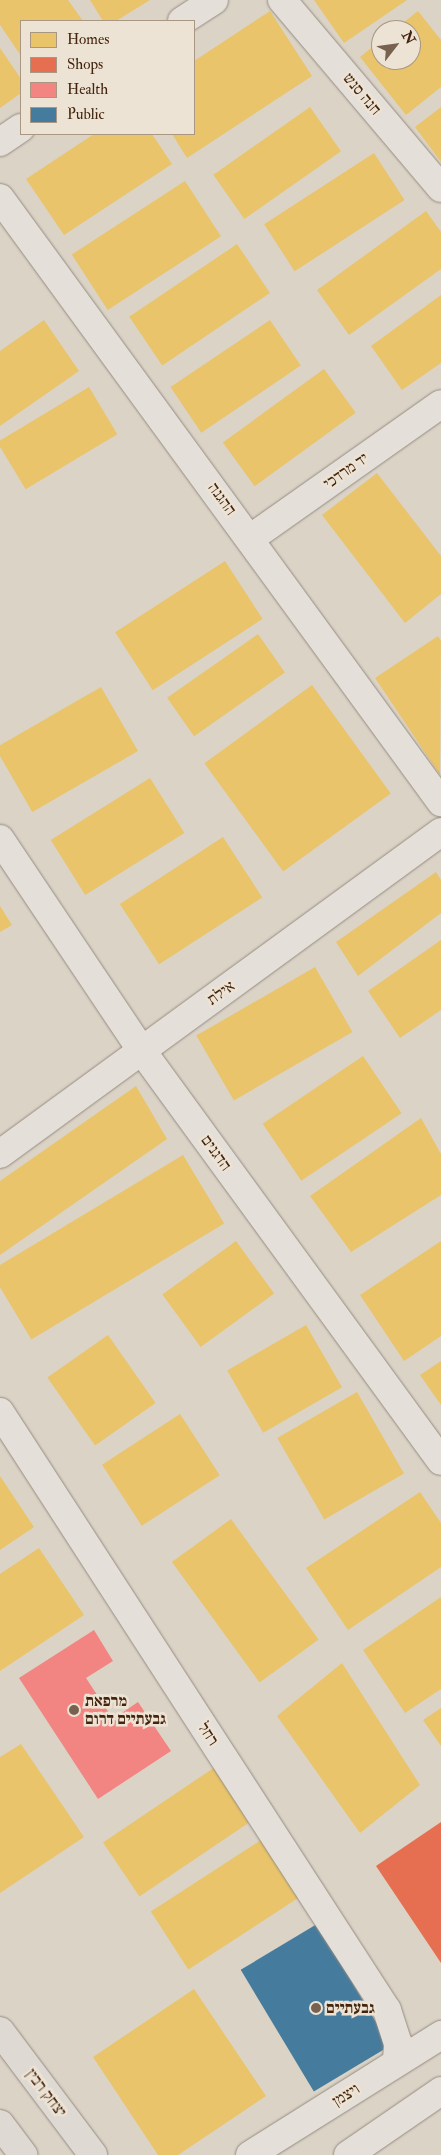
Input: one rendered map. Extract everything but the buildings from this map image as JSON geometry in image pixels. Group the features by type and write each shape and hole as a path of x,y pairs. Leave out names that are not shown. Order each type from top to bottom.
{"main road":[{"name":"יצחק רבין","path":"0,2030 93,2155"},
{"path":"0,2124 23,2155"}],"street":[{"path":"184,20 214,0"},
{"name":"חנה סנש","path":"282,0 441,188"},
{"path":"0,142 20,129"},
{"name":"ההגנה","path":"0,198 251,538 441,802"},
{"name":"יד מרדכי","path":"251,538 441,404"},
{"name":"אילת","path":"0,1154 441,832"},
{"name":"הדגנים","path":"0,839 142,1051 441,1461"},
{"name":"רחל","path":"0,1412 387,2010 398,2043 397,2062"},
{"name":"ויצמן","path":"250,2155 441,2034"},
{"path":"348,2155 441,2090"}],"place":[{"name":"מרפאת גבעתיים דרום","path":"74,1710"},
{"name":"גבעתיים","path":"316,2008"}]}
